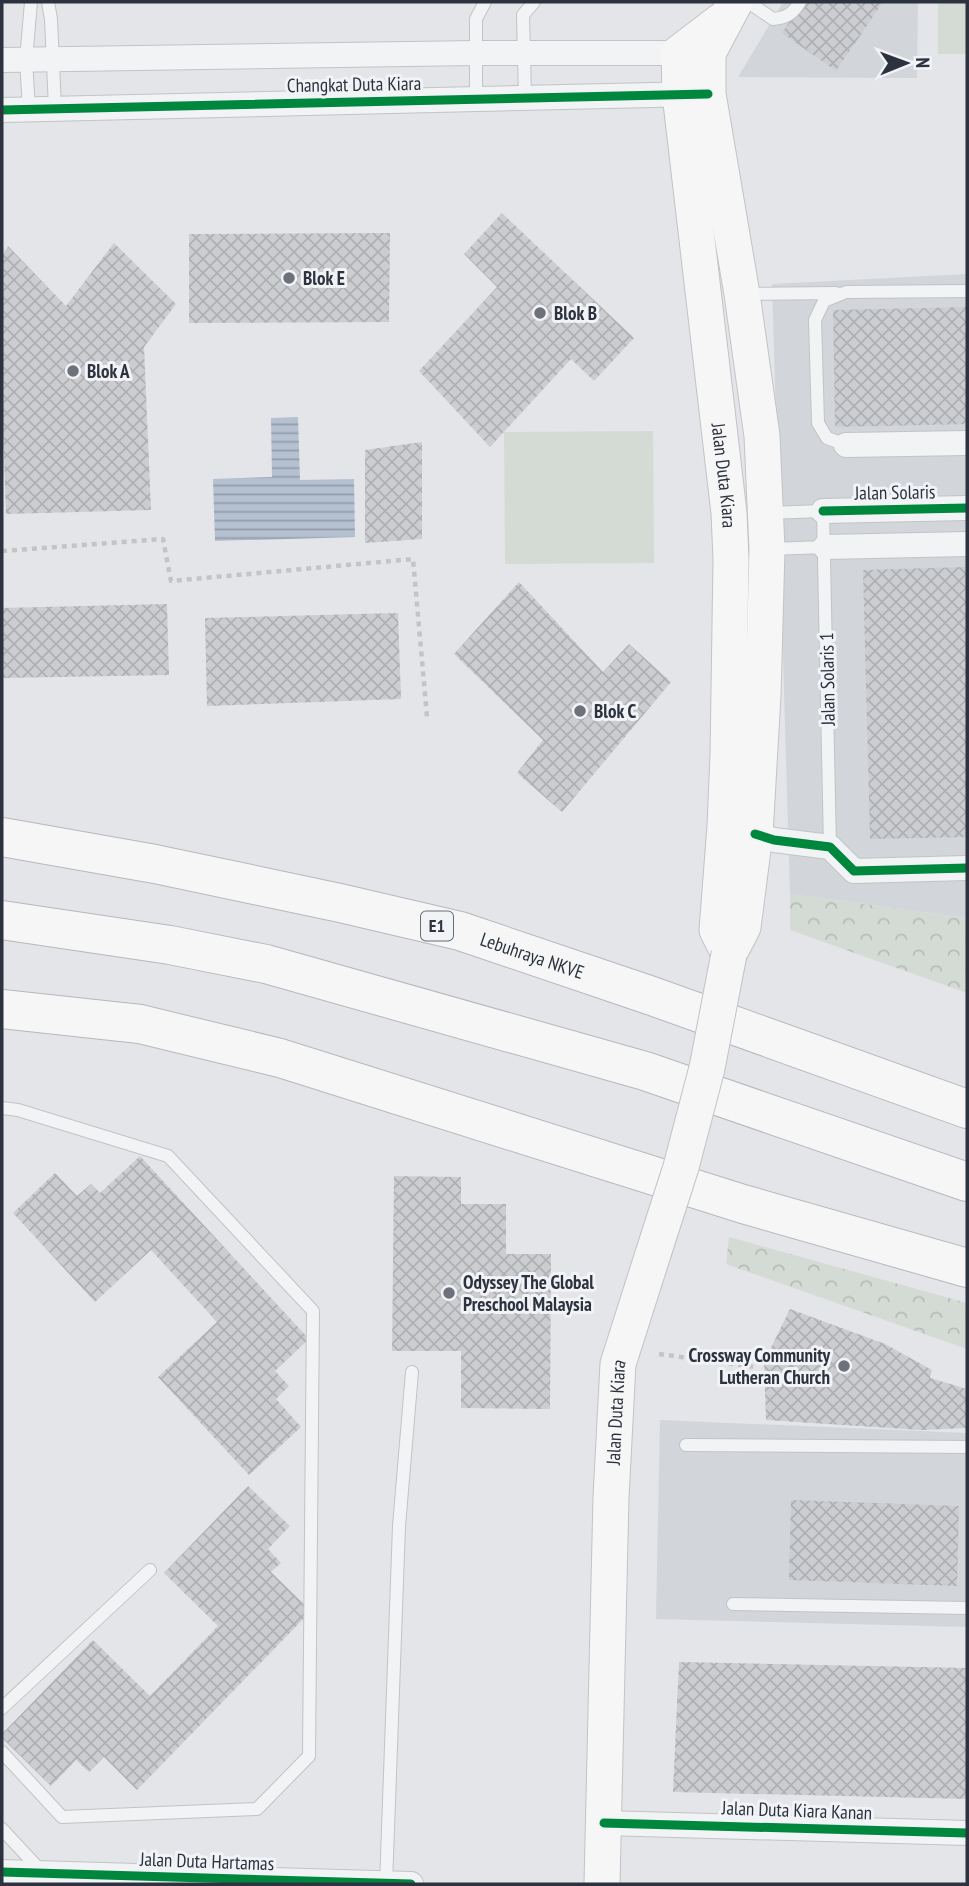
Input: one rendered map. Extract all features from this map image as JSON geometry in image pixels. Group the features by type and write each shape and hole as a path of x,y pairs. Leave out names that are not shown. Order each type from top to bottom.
{"highway":[{"name":"Lebuhraya NKVE","path":"2,837 194,873 460,931 652,996 967,1109"},
{"path":"2,920 170,944 266,964 645,1071 967,1182"},
{"path":"2,1009 140,1024 280,1058 743,1204 967,1268"}],"main road":[{"name":"Jalan Duta Kiara","path":"602,1884 615,1823 611,1497 618,1364 681,1167 707,1068 729,954 743,927 755,834 763,696 747,533 694,94 694,53 736,7"},
{"name":"Jalan Duta Kiara","path":"694,94 741,294 762,436 747,533 717,930 729,954"}],"street":[{"name":"Changkat Duta Kiara","path":"14,60 475,53 694,53"},
{"name":"Changkat Duta Kiara","path":"2,110 694,94"},
{"path":"846,445 967,443"},
{"name":"Jalan Solaris","path":"823,511 967,508"},
{"path":"825,547 967,544"},
{"path":"755,834 774,840 830,847 855,870 967,868"},
{"name":"Jalan Duta Kiara Kanan","path":"615,1823 967,1833"},
{"name":"Jalan Duta Hartamas","path":"2,1872 411,1884"}],"lane":[{"path":"29,110 14,60 31,2"},
{"path":"48,2 55,108"},
{"path":"476,98 476,19 485,2"},
{"path":"525,97 523,15 534,2"},
{"path":"736,7 773,19 783,18 793,12 800,2"},
{"path":"741,294 967,291"},
{"path":"846,292 824,301 815,320 818,423 827,438 846,445"},
{"name":"Jalan Solaris","path":"747,533 823,511"},
{"name":"Jalan Solaris 1","path":"823,511 830,847"},
{"path":"747,533 825,547"},
{"path":"2,1108 18,1110 168,1156 313,1311 309,1756 257,1809 62,1817 2,1752"},
{"path":"386,1884 399,1526 412,1372"},
{"path":"686,1445 967,1447"},
{"path":"2,1708 150,1570"},
{"path":"733,1604 967,1608"},
{"path":"2,1829 44,1874"}],"path":[{"path":"2,551 163,539 171,581 413,559 427,717"},
{"path":"659,1354 755,1367"}],"shaded area":[{"path":"783,2 918,2 917,78 738,77"},
{"path":"967,274 967,918 790,894 772,284"},
{"path":"660,1420 967,1433 967,1627 656,1619"}],"green space":[{"path":"938,2 967,2 967,54 938,54"},
{"path":"653,431 654,563 505,564 504,432"},
{"path":"790,894 967,918 967,993 790,930"},
{"path":"729,1237 967,1303 967,1349 726,1264"}],"water":[{"path":"298,417 300,480 354,479 355,537 215,541 213,479 272,477 271,418"}],"building":[{"path":"803,2 883,2 836,71 782,33"},
{"name":"Blok B","path":"502,213 634,338 594,381 571,359 490,447 419,371 497,287 464,254"},
{"name":"Blok E","path":"390,233 389,322 189,323 189,234"},
{"name":"Blok A","path":"114,243 176,304 144,347 151,510 6,514 2,396 2,255 8,246 66,306"},
{"path":"967,307 967,424 835,427 833,310"},
{"path":"422,442 422,539 365,543 365,450"},
{"path":"966,567 967,837 870,839 863,570"},
{"name":"Blok C","path":"519,582 603,672 629,644 671,682 562,812 517,773 543,740 454,654"},
{"path":"167,604 169,675 2,678 2,608"},
{"path":"398,613 401,699 207,706 205,618"},
{"path":"140,1156 309,1339 275,1371 289,1386 276,1399 301,1427 249,1475 158,1377 217,1322 151,1250 95,1302 13,1213 55,1173 77,1196 91,1184 100,1193"},
{"name":"Odyssey The Global Preschool Malaysia","path":"394,1176 461,1177 461,1204 506,1204 506,1254 551,1254 550,1409 461,1408 461,1351 392,1351"},
{"name":"Crossway Community Lutheran Church","path":"790,1309 885,1344 932,1370 930,1378 967,1389 967,1428 921,1430 766,1420 764,1362"},
{"path":"248,1486 290,1526 268,1549 281,1563 271,1572 311,1611 137,1790 104,1757 89,1772 76,1760 51,1786 2,1738 2,1734 93,1640 150,1696 218,1626 164,1573"},
{"path":"791,1500 959,1506 957,1586 789,1580"},
{"path":"679,1662 967,1668 967,1799 673,1792"}],"cycle path":[{"path":"2,110 708,94"},
{"path":"823,511 967,508"},
{"path":"755,834 774,840 830,847 854,871 967,868"},
{"path":"604,1823 967,1833"},
{"path":"2,1872 411,1884"}],"place":[{"name":"Blok E","path":"289,278"},
{"name":"Blok B","path":"540,313"},
{"name":"Blok A","path":"73,371"},
{"name":"Blok C","path":"580,711"},
{"name":"Odyssey The Global Preschool Malaysia","path":"449,1293"},
{"name":"Crossway Community Lutheran Church","path":"844,1366"}]}
